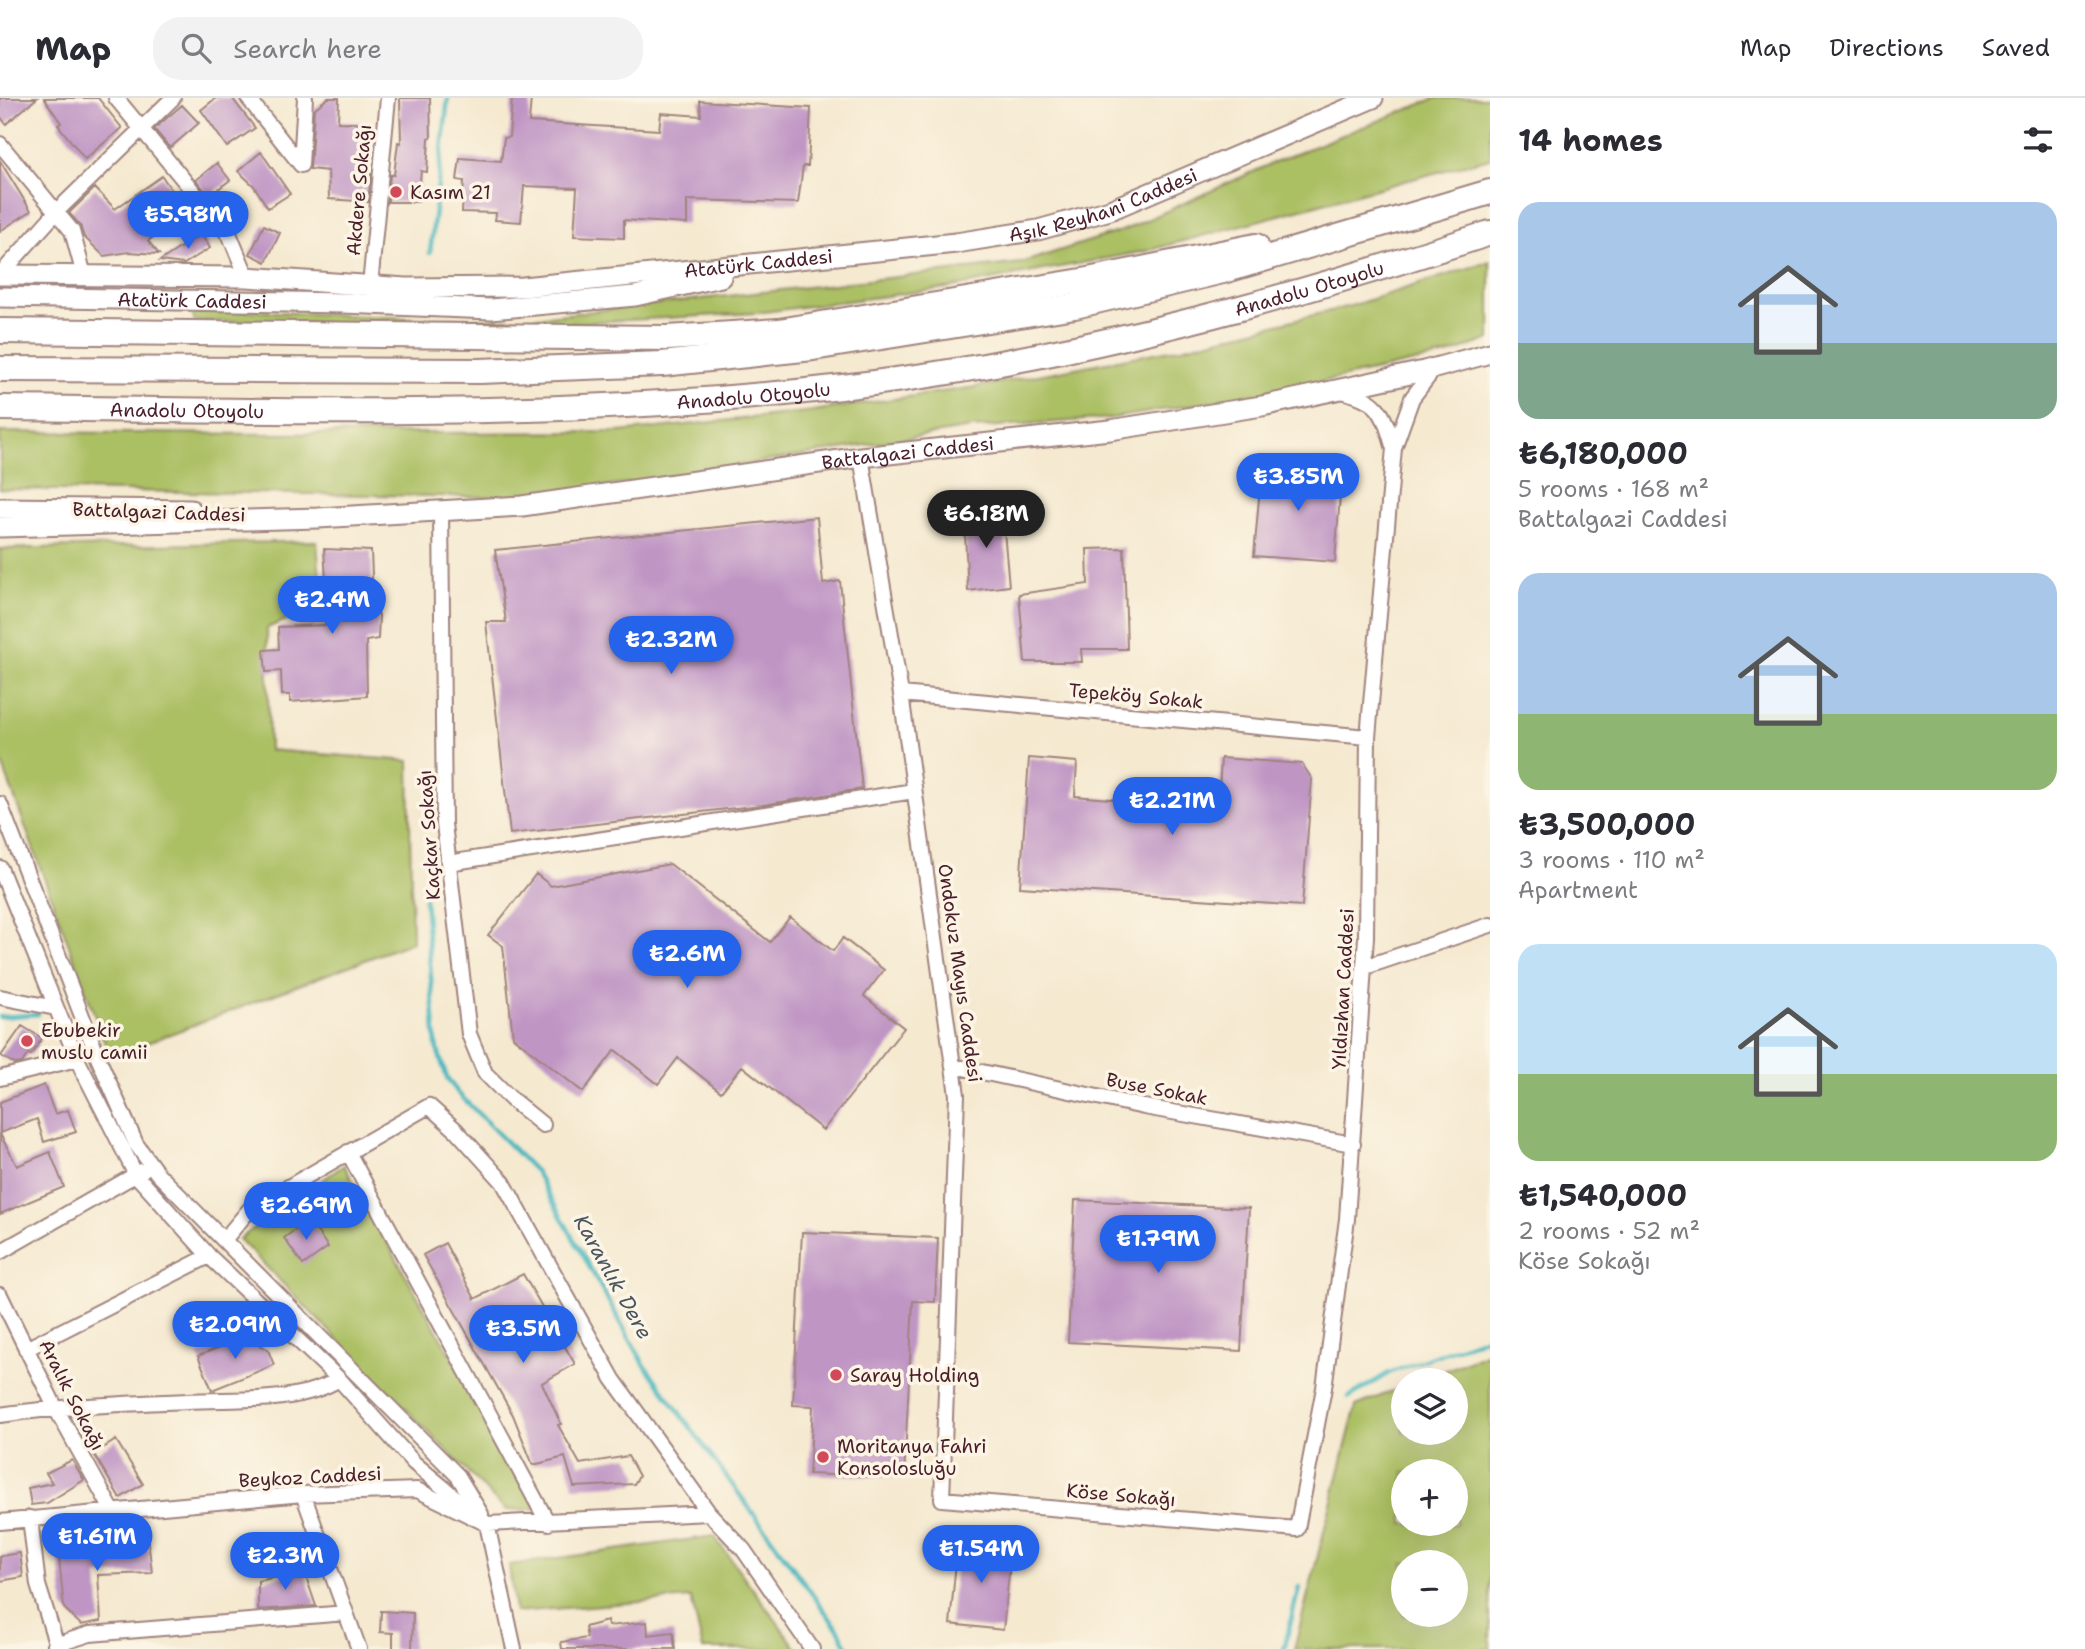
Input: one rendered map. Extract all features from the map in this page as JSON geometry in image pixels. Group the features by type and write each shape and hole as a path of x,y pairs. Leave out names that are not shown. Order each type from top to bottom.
{"highway":[{"name":"Anadolu Otoyolu","path":"0,369 468,371 662,364 813,348 1075,306 1223,271 1490,192"},
{"path":"0,331 667,338 779,331 1088,280 1428,211"},
{"name":"Anadolu Otoyolu","path":"0,408 360,413 594,407 803,390 982,366 1153,331 1329,285 1490,233"}],"main road":[{"name":"Aşık Reyhani Caddesi","path":"818,256 998,238 1075,222 1146,197 1236,155 1373,98"},
{"name":"Atatürk Caddesi","path":"0,275 247,277 370,286 523,287 818,256"},
{"name":"Atatürk Caddesi","path":"0,297 343,303 491,309 635,296 818,256"},
{"name":"Battalgazi Caddesi","path":"0,527 318,519 522,506 861,457 1110,430 1262,406 1434,369 1490,353"},
{"name":"Battalgazi Caddesi","path":"0,508 187,510 318,519"}],"street":[{"path":"116,98 230,236 247,277"},
{"path":"0,275 58,210 173,98"},
{"path":"248,98 301,164 305,98"},
{"name":"Akdere Sokağı","path":"370,286 388,98"},
{"path":"0,144 58,210 72,231 84,275"},
{"path":"1394,448 1412,398 1434,369"},
{"path":"1335,390 1364,398 1381,410 1394,448"},
{"name":"Yıldızhan Caddesi","path":"1297,1529 1325,1375 1347,1219 1365,967 1368,737 1394,448"},
{"name":"Ondokuz Mayıs Caddesi","path":"861,457 901,694 957,1095 942,1499"},
{"name":"Kaçkar Sokağı","path":"441,511 444,824 466,1018 472,1047 485,1073 496,1086 543,1125"},
{"name":"Tepeköy Sokak","path":"901,694 1368,737"},
{"path":"449,863 914,791"},
{"path":"0,804 99,1060 136,1144 152,1166 458,1476 487,1524 514,1649"},
{"path":"0,868 77,1059 136,1175 209,1255 339,1379 414,1462 487,1524 709,1513"},
{"path":"1365,967 1490,925"},
{"path":"0,997 56,1008"},
{"path":"0,1078 77,1059"},
{"name":"Buse Sokak","path":"954,1066 1144,1107 1353,1144"},
{"path":"224,1240 250,1209 429,1106 456,1130 503,1182 613,1379 709,1513 743,1549 812,1649"},
{"path":"348,1152 548,1523"},
{"path":"0,1252 152,1166"},
{"path":"26,1349 209,1255"},
{"name":"Aralık Sokağı","path":"0,1295 55,1408 112,1510"},
{"path":"0,1415 55,1408 275,1396 320,1390 339,1379"},
{"name":"Beykoz Caddesi","path":"0,1522 303,1494 417,1490 487,1524"},
{"path":"303,1494 359,1649"},
{"name":"Köse Sokağı","path":"942,1499 1297,1529"},
{"path":"30,1518 38,1585 56,1647 90,1634 346,1613"}],"green space":[{"path":"1436,98 1490,98 1490,158 1146,251 947,288 756,313 521,326 194,321 192,308 427,319 522,319 1021,263 1127,229 1277,161"},
{"path":"1490,261 1490,339 1447,355 1288,389 1113,418 971,428 611,486 496,497 0,489 0,432 620,432 806,412 975,387 1181,348 1354,305"},
{"path":"317,541 322,605 267,628 269,750 409,761 412,942 110,1057 0,758 0,549"},
{"path":"344,1165 537,1509 505,1510 239,1239"},
{"path":"1490,1352 1490,1649 1294,1649 1356,1406 1391,1392 1391,1445 1468,1445 1468,1368 1451,1368"},
{"path":"714,1536 797,1649 703,1649 691,1598 515,1612 509,1565"}],"building":[{"path":"0,98 37,98 6,124 0,116"},
{"path":"44,98 98,98 122,128 85,159 58,125 61,123"},
{"path":"216,98 232,98 255,128 227,147 201,110"},
{"path":"328,98 339,98 338,122 370,123 366,173 371,174 368,202 329,199 328,171 310,169 314,109"},
{"path":"400,98 430,98 431,138 427,172 421,171 418,202 388,202 390,175 394,175 398,142 401,143"},
{"path":"512,98 531,98 529,122 659,130 661,113 701,116 700,101 811,108 808,166 803,166 798,203 687,200 687,224 624,220 624,238 574,236 577,188 524,186 521,222 495,220 496,213 462,212 464,181 457,180 460,158 501,161 504,138 509,137"},
{"path":"182,105 199,123 170,148 154,129"},
{"path":"261,152 290,194 268,208 254,186 238,171"},
{"path":"0,161 31,211 0,231"},
{"path":"217,163 230,180 209,196 196,180"},
{"path":"162,176 186,212 148,241 159,254 129,252 104,256 84,237 80,225 69,213 95,188 115,209"},
{"path":"264,225 280,233 266,262 250,254"},
{"path":"201,234 210,248 184,264 160,261"},
{"path":"1262,463 1342,469 1335,562 1254,556"},
{"path":"1002,509 1009,586 968,591 964,514"},
{"path":"817,517 823,584 840,581 862,789 762,805 510,834 486,622 506,622 495,550"},
{"path":"1124,548 1127,649 1081,649 1082,662 1025,662 1019,594 1088,584 1087,549"},
{"path":"324,549 371,551 373,600 379,616 378,639 366,641 367,696 290,702 290,695 282,695 281,671 266,672 264,650 279,649 278,627 329,625"},
{"path":"1029,758 1077,762 1075,796 1218,808 1221,758 1302,764 1312,779 1302,906 1020,887"},
{"path":"670,864 770,942 790,917 833,951 843,938 884,970 864,996 904,1028 823,1130 742,1066 721,1092 678,1058 658,1084 615,1050 583,1092 513,1037 503,946 488,935 536,874 551,886"},
{"path":"22,1026 42,1038 31,1055 28,1054 22,1063 15,1064 1,1056"},
{"path":"44,1085 55,1114 68,1110 76,1132 44,1142 37,1119 0,1133 0,1102"},
{"path":"0,1134 17,1166 50,1152 64,1187 0,1214"},
{"path":"1075,1200 1249,1208 1241,1351 1068,1342"},
{"path":"309,1220 328,1247 303,1265 284,1238"},
{"path":"802,1232 938,1238 935,1302 913,1301 904,1478 809,1474 813,1406 793,1405"},
{"path":"445,1243 475,1299 523,1274 575,1364 542,1383 561,1424 558,1425 580,1464 628,1456 639,1476 634,1484 574,1487 565,1457 533,1465 513,1415 423,1255"},
{"path":"255,1333 259,1345 268,1350 274,1365 212,1390 198,1356"},
{"path":"116,1440 143,1484 120,1498 94,1454"},
{"path":"72,1460 84,1480 47,1503 31,1505 28,1488 52,1483 46,1473"},
{"path":"148,1539 152,1573 98,1575 101,1621 81,1625 64,1608 58,1547"},
{"path":"958,1541 1012,1546 1003,1630 950,1624"},
{"path":"20,1553 23,1577 0,1581 0,1556"},
{"path":"304,1571 316,1606 258,1610 258,1581"},
{"path":"381,1611 413,1613 412,1649 393,1649 393,1633 380,1632"},
{"path":"607,1621 608,1626 647,1622 648,1635 673,1632 675,1649 562,1649 561,1642 587,1638 585,1627"}],"waterway":[{"name":"Karanlık Dere","path":"430,253 448,98"},
{"name":"Karanlık Dere","path":"425,898 436,1045 447,1078 458,1093 536,1172 644,1364 840,1632 848,1649"},
{"path":"0,1017 38,1014"},
{"path":"1349,1397 1389,1373 1490,1336"},
{"path":"1284,1649 1299,1587"}],"place":[{"name":"Kasım 21","path":"396,192"},
{"name":"Ebubekir muslu camii","path":"27,1041"},
{"name":"Saray Holding","path":"836,1375"},
{"name":"Moritanya Fahri Konsolosluğu","path":"823,1457"}]}
